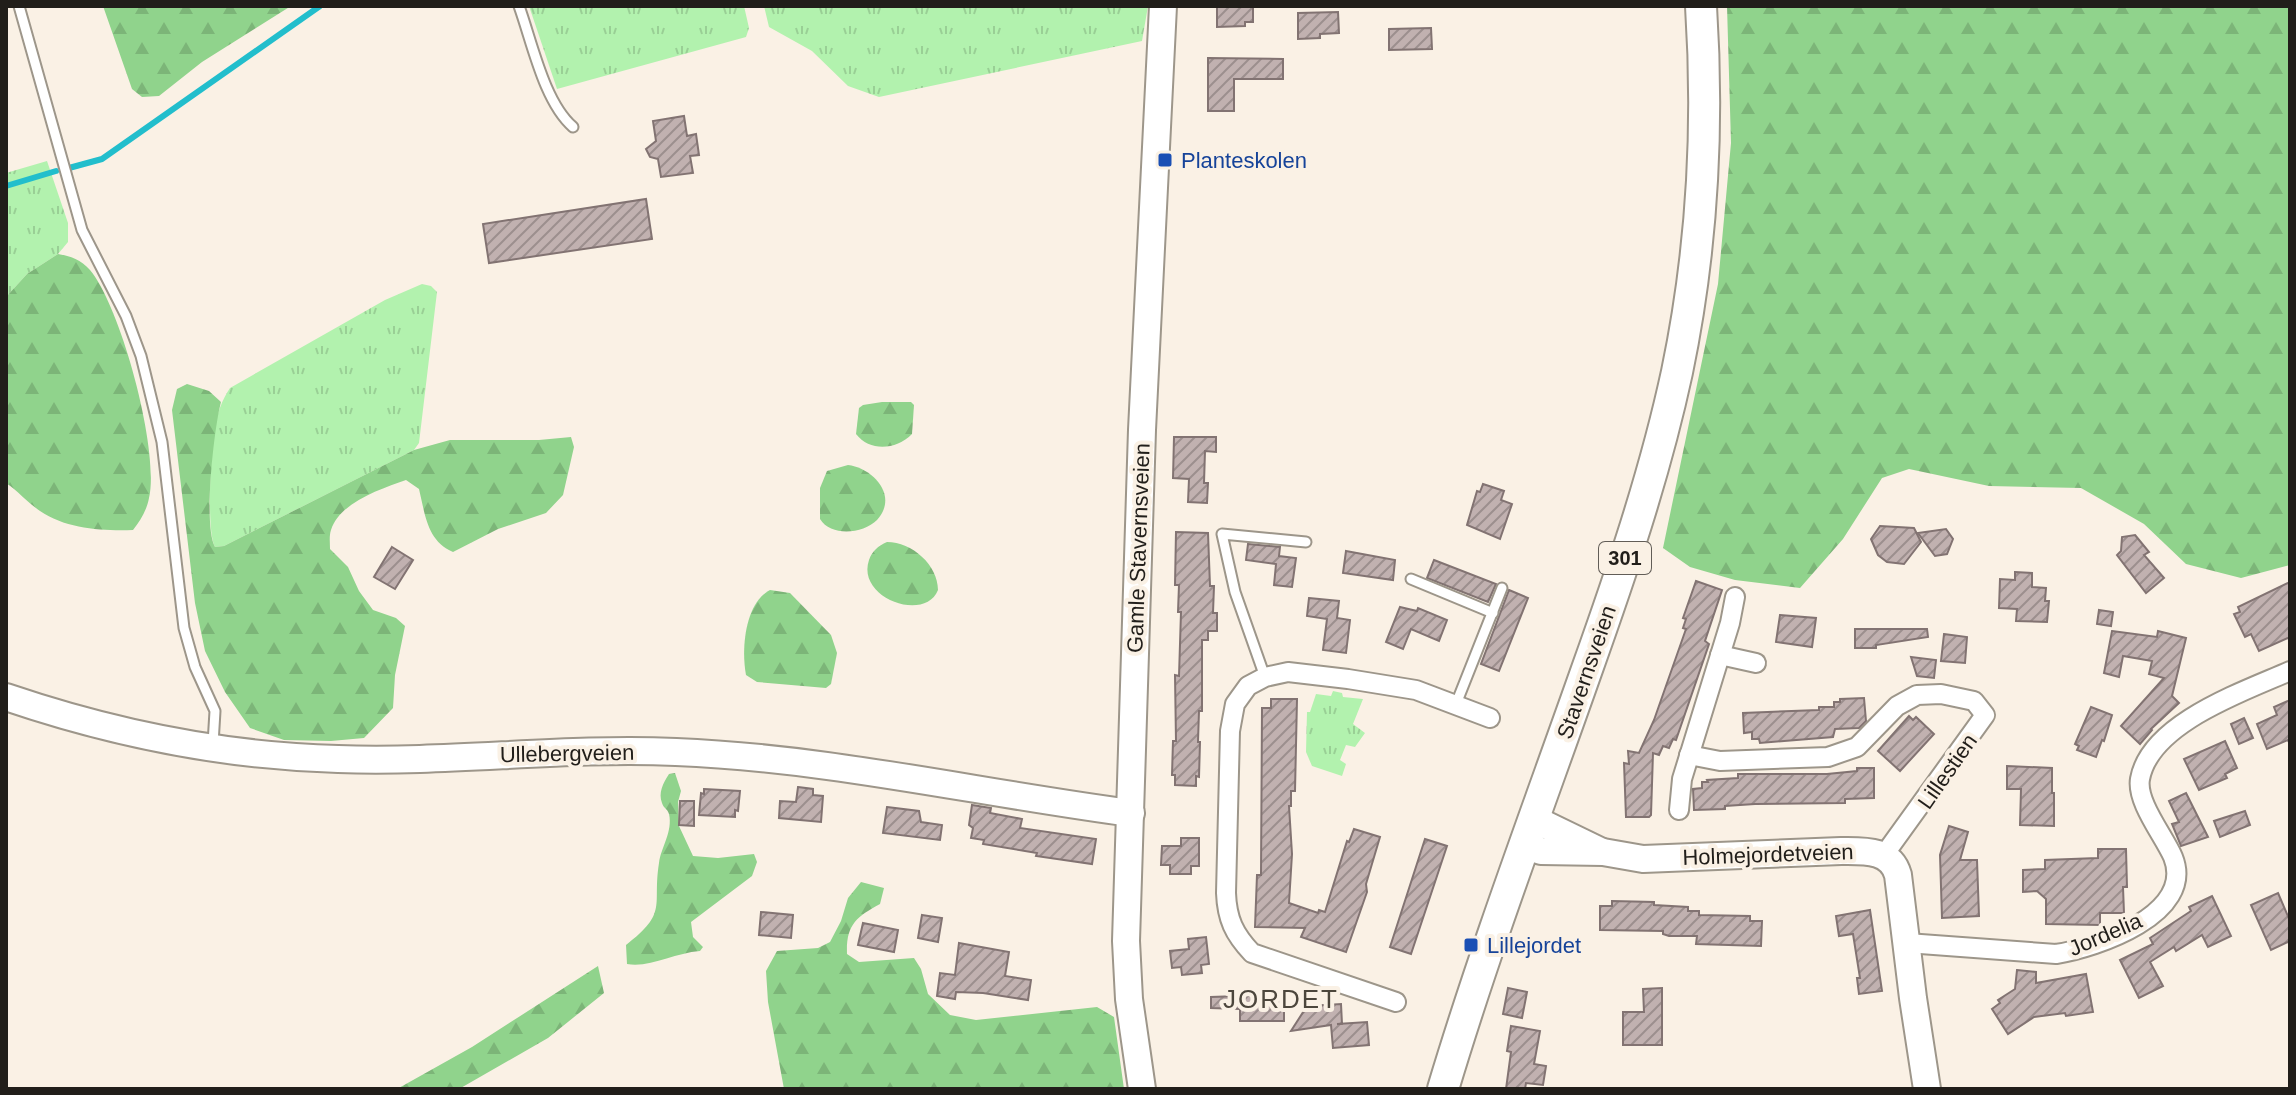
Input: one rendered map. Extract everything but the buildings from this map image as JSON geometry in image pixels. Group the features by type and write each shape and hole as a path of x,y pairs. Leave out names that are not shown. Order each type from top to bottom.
{"main road":[{"name":"Stavernsveien","path":"1443,1089 1609,606 1647,486 1676,373 1691,285 1701,189 1704,93 1701,6"}],"street":[{"name":"Gamle Stavernsveien","path":"1142,1089 1129,999 1126,941 1142,430 1163,6"},
{"path":"1679,810 1682,779 1735,597"},
{"path":"1720,655 1756,663"},
{"name":"Jordelia","path":"1907,943 2056,954 2079,951 2131,928 2163,907 2172,894 2176,869 2173,857 2144,803 2140,780 2149,760 2167,736 2202,710 2290,671"},
{"path":"1396,1002 1252,953 1236,937 1227,915 1230,731 1235,704 1248,686 1265,677 1288,672 1416,690 1490,718"},
{"name":"Lillestien","path":"1689,755 1720,761 1828,757 1857,747 1897,706 1917,695 1941,694 1974,701 1985,715 1884,855"},
{"name":"Ullebergveien","path":"6,697 123,730 213,747 301,757 349,759 613,751 718,754 848,768 1131,813"},
{"name":"Holmejordetveien","path":"1530,833 1643,859 1841,851 1868,851 1884,855 1895,864 1898,875 1927,1089"}],"lane":[{"path":"19,6 82,230 126,316 141,356 162,442 184,628 195,667 215,711 213,747"},
{"path":"519,6 548,90 566,121 573,127"},
{"path":"1265,677 1235,592 1222,534 1306,542"},
{"path":"1411,579 1493,613"},
{"path":"1456,704 1502,588"}],"green space":[{"path":"103,6 291,6 202,62 159,96 142,97 132,89"},
{"path":"529,6 744,6 749,28 746,37 557,89"},
{"path":"764,6 1148,6 1142,41 879,97 848,86 812,51 769,27"},
{"path":"1727,6 2290,6 2290,565 2241,578 2186,564 2144,524 2081,488 1989,486 1909,469 1882,478 1843,539 1800,588 1735,580 1690,567 1663,548 1718,284 1731,143"},
{"path":"47,161 68,223 68,242 58,254 27,274 6,297 6,173"},
{"path":"58,254 83,264 102,288 135,380 149,448 151,476 147,507 133,530 97,529 61,522 40,511 6,483 6,297 27,274"},
{"path":"422,284 431,286 437,292 419,443 414,450 224,546 215,547 210,508 212,453 217,417 230,388 385,300"},
{"path":"187,384 209,391 221,402 215,433 210,499 215,547 224,546 414,450 450,440 571,437 574,447 563,495 546,513 498,529 453,552 432,534 419,489 406,480 362,498 336,520 330,532 330,549 348,567 359,591 373,610 396,618 405,626 395,675 393,708 364,738 284,740 250,728 225,692 205,651 195,603 172,410 177,389"},
{"path":"882,402 911,402 914,405 912,434 898,443 883,447 868,444 856,434 859,408"},
{"path":"848,465 874,477 884,493 885,502 883,511 871,525 847,532 832,529 820,519 820,488 827,471"},
{"path":"887,542 906,546 928,564 934,572 938,590 931,600 920,605 894,602 872,585 868,574 869,560 876,549"},
{"path":"770,590 790,593 831,635 837,653 831,684 826,688 757,682 746,675 744,653 750,616 755,605"},
{"path":"1333,691 1342,693 1343,697 1363,699 1353,724 1365,733 1355,747 1346,745 1340,760 1346,764 1342,776 1312,766 1306,752 1307,712 1310,712 1316,694 1331,696"},
{"path":"675,773 681,791 679,826 693,856 718,858 754,854 757,862 752,876 691,922 693,937 703,947 700,951 644,964 627,964 626,945 648,924 656,908 659,863 670,821 661,792 669,774"},
{"path":"861,882 884,888 880,904 854,923 848,936 847,954 859,962 914,958 921,969 928,994 950,1015 976,1020 1097,1007 1114,1017 1124,1089 784,1089 768,1002 766,971 777,951 818,948 830,942 848,898"},
{"path":"598,966 604,993 548,1038 459,1089 397,1089 472,1047"}],"waterway":[{"path":"69,168 102,159 320,6"},
{"path":"6,186 56,171"}],"place":[{"name":"Planteskolen","path":"1165,160"},
{"name":"Lillejordet","path":"1471,945"}],"district":[{"name":"JORDET","path":"1281,999"}]}
